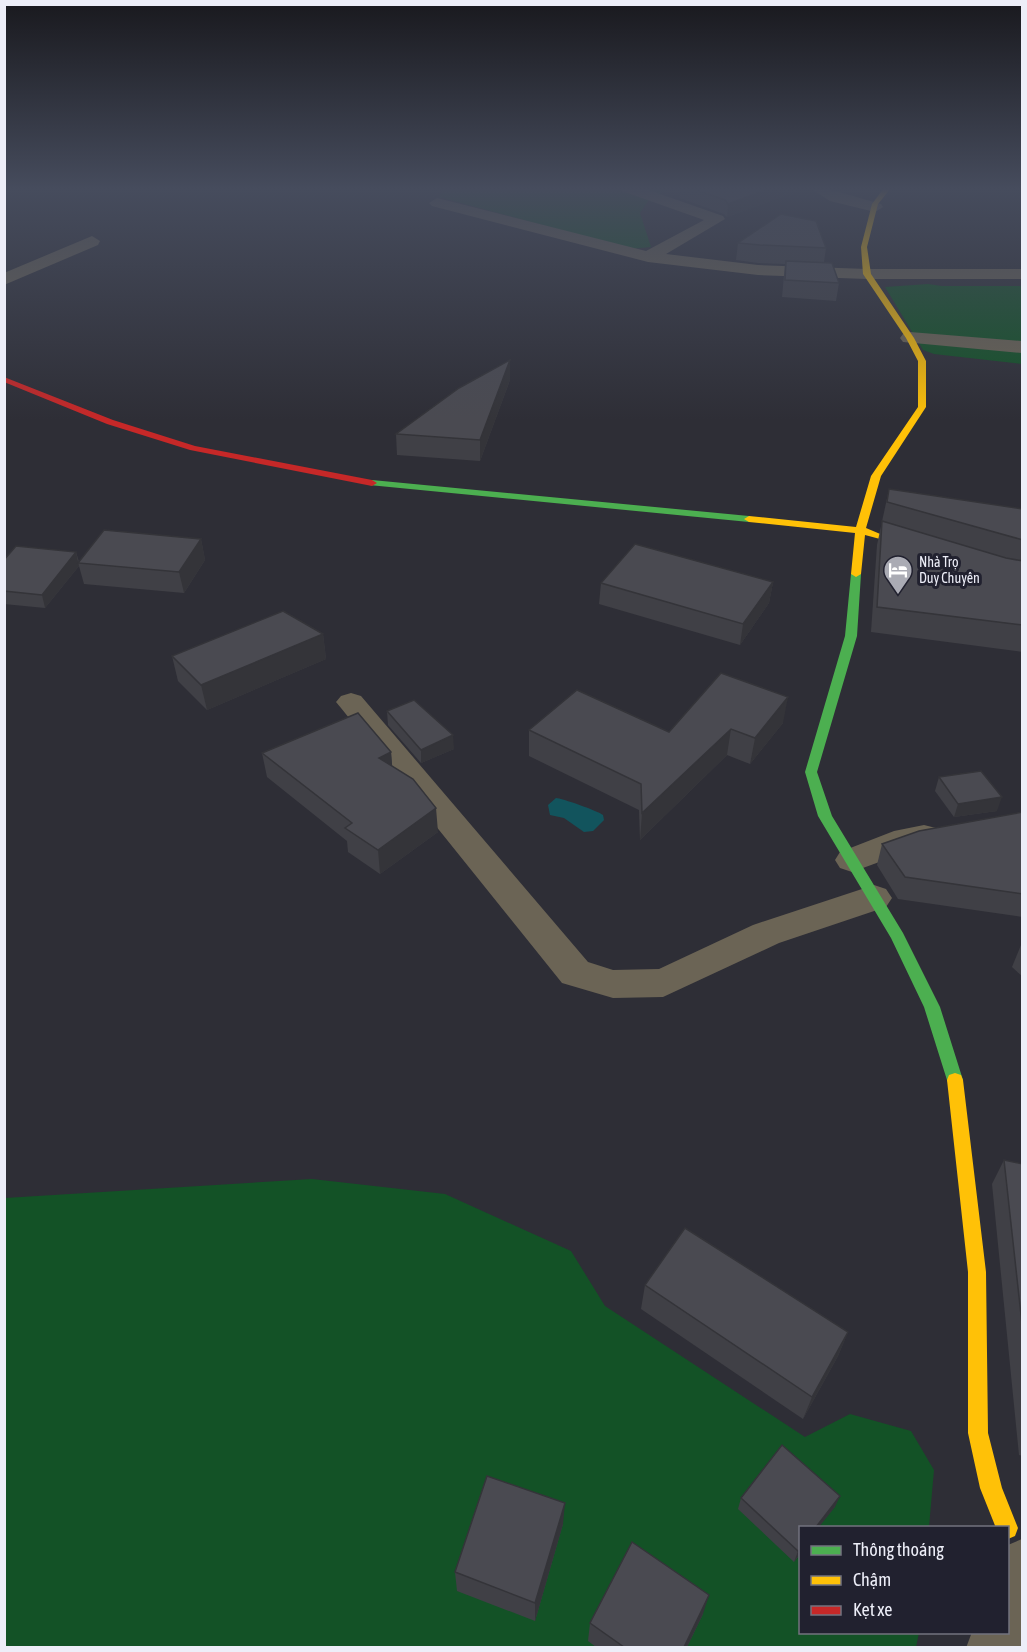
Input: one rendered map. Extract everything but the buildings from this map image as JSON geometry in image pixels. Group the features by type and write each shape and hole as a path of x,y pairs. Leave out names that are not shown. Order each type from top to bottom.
{"street":[{"path":"4,280 38,265"},
{"path":"716,265 758,270 867,274 1023,274"},
{"path":"866,265 867,274 910,338 922,362 922,407 876,476 860,530 851,636 811,772 825,816 898,937 932,1007 958,1088 977,1272 978,1433 991,1488 1006,1526"},
{"path":"910,338 1023,347"},
{"path":"4,379 110,422 193,448 374,483 860,530 894,540"},
{"path":"351,702 575,973 613,984 663,983 766,934 874,898"},
{"path":"852,860 906,839 951,831"},
{"path":"1009,1533 1023,1565 1009,1607"}],"green space":[{"path":"928,284 1022,286 1022,364 934,354 923,350 885,287"},
{"path":"312,1179 445,1194 571,1251 605,1306 805,1437 850,1414 911,1431 934,1470 929,1526 799,1526 799,1634 919,1634 916,1647 5,1648 5,1198"}],"water":[{"path":"556,798 600,813 604,820 593,831 584,832 564,818 550,815 548,805"}],"traffic: fast":[{"path":"372,483 749,519"},
{"path":"856,574 851,636 811,772 825,816 898,937 932,1007 955,1080"}],"traffic: slow":[{"path":"856,574 860,530 876,476 922,407 922,361 910,338 867,274 866,265"},
{"path":"749,519 860,530 880,536"},
{"path":"955,1080 977,1272 978,1433 991,1488 1006,1526"}],"traffic: jam":[{"path":"4,379 110,422 193,448 372,483"}],"place":[{"name":"Nhà Trọ Duy Chuyên","path":"898,596"}]}
